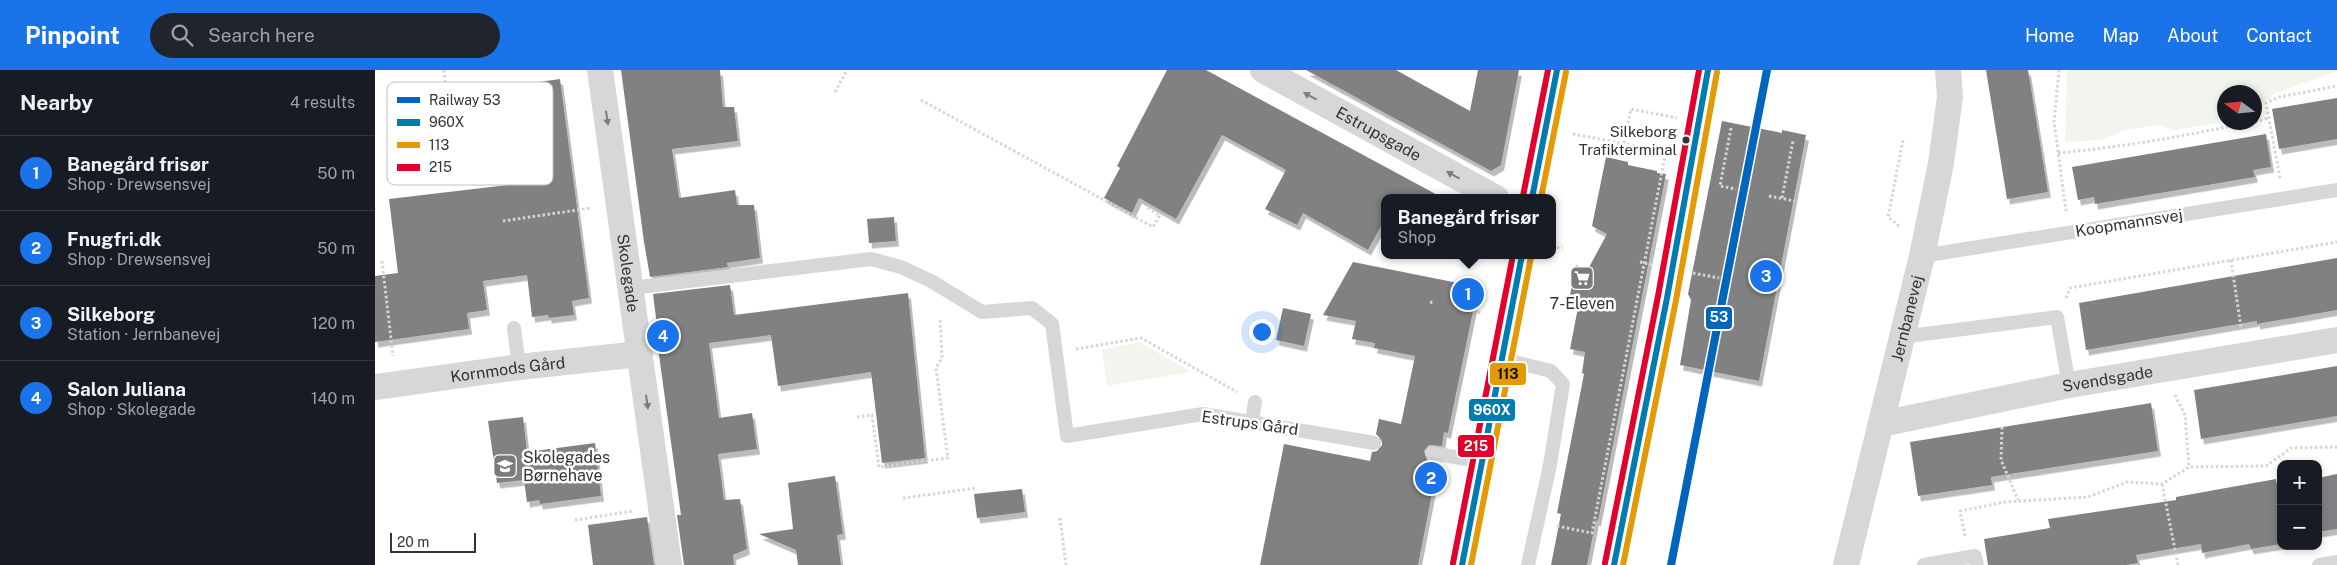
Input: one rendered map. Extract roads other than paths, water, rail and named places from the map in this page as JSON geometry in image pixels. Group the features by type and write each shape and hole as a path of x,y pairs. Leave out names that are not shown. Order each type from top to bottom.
{"street":[{"name":"Skolegade","path":"600,70 669,565"},
{"name":"Estrupsgade","path":"1263,70 1489,194"},
{"path":"1533,194 1557,70"},
{"name":"Jernbanevej","path":"1847,565 1922,256 1941,163 1950,98 1948,70"},
{"path":"1462,565 1521,259"},
{"name":"Svendsgade","path":"1881,424 2069,385 2337,340"},
{"name":"Kornmods Gård","path":"386,386 519,367 640,354"}],"lane":[{"path":"1613,565 1665,307 1708,70"},
{"name":"Koopmannsvej","path":"1922,256 2337,190"},
{"name":"Estrups Gård","path":"631,288 871,259 901,267 931,281 982,312 1032,308 1052,324 1067,436 1203,414 1374,443"},
{"path":"1901,337 2057,317 2069,385"},
{"path":"514,328 519,367"},
{"path":"1502,358 1551,371 1563,384 1550,465 1528,565"},
{"path":"1252,422 1255,402"},
{"path":"1432,453 1483,462"},
{"path":"1924,565 1973,561"},
{"path":"2319,565 2337,562"}],"rail line":[{"name":"53","path":"1671,565 1767,70"}],"place":[{"name":"Silkeborg Trafikterminal","path":"1686,140"},
{"name":"Silkeborg","path":"1766,276"},
{"name":"7-Eleven","path":"1582,278"},
{"name":"Banegård frisør","path":"1468,294"},
{"name":"Salon Juliana","path":"663,336"},
{"name":"Skolegades Børnehave","path":"505,466"},
{"name":"Fnugfri.dk","path":"1431,478"}]}
